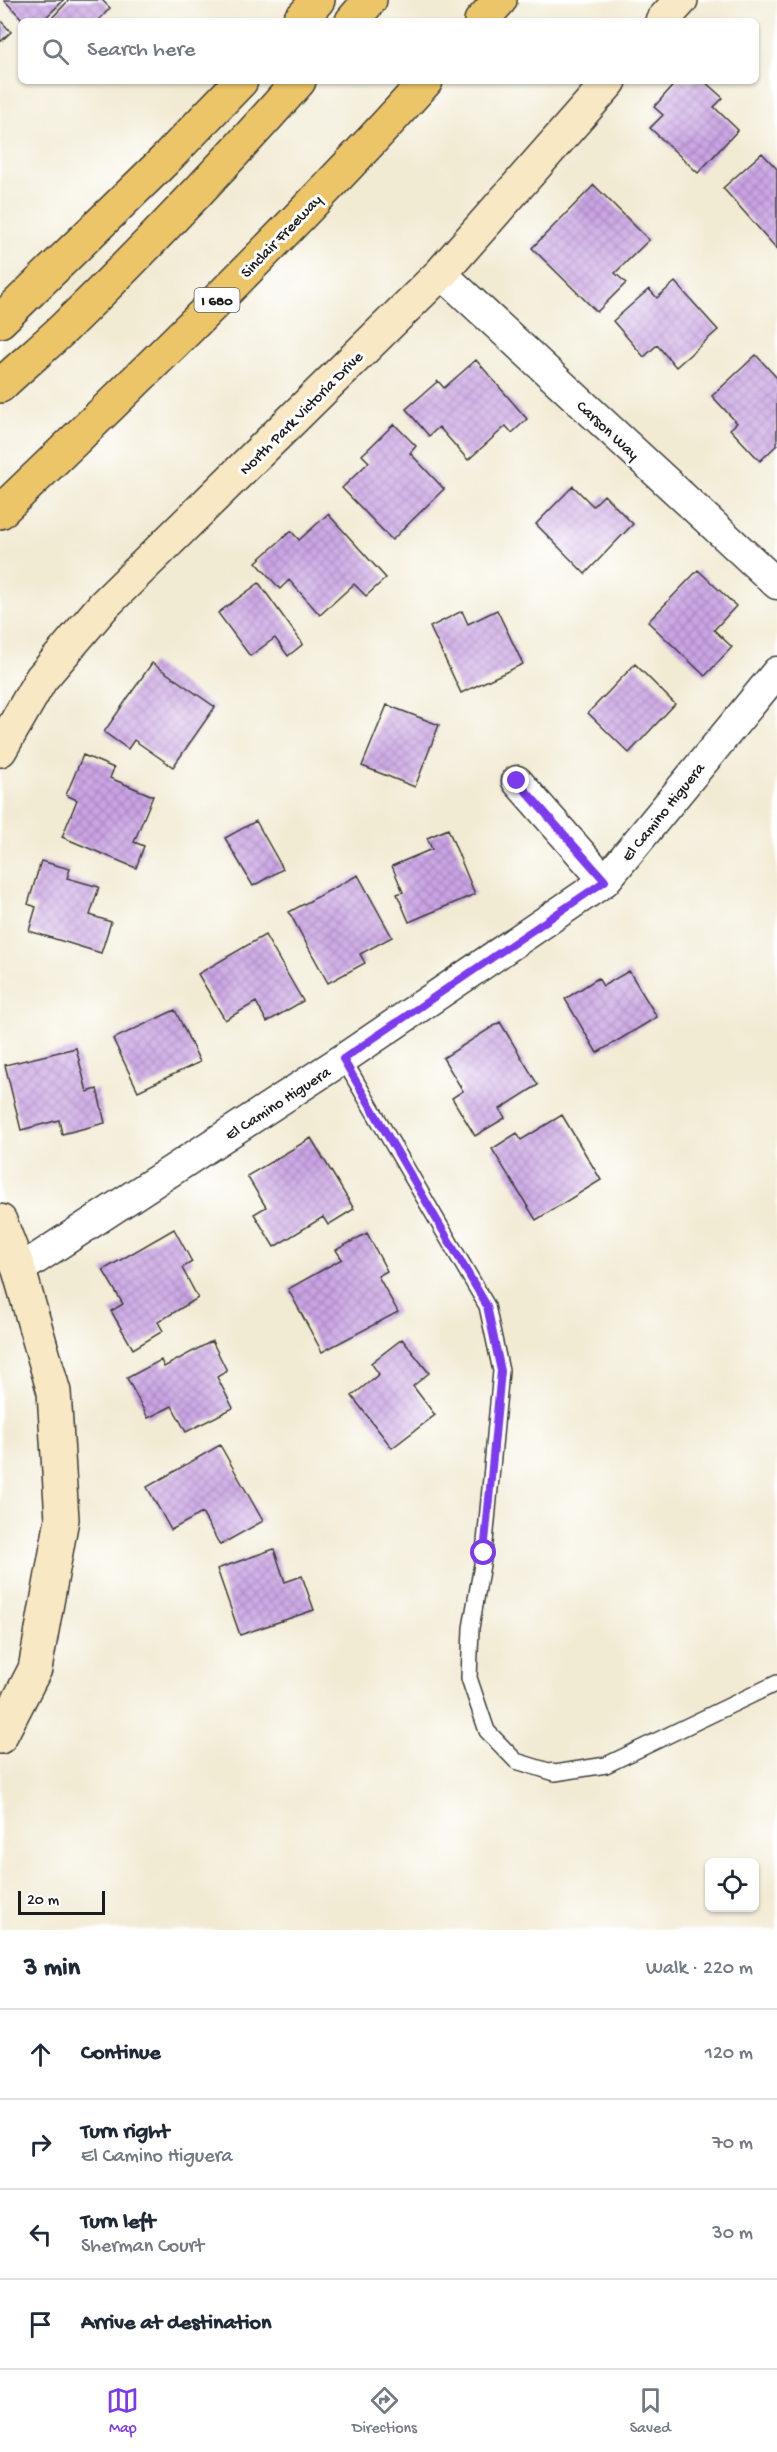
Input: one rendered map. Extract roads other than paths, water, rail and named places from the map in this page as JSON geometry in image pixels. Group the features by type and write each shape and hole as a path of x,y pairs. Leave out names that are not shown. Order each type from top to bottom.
{"highway":[{"path":"302,18 318,0"},
{"path":"355,18 370,0"},
{"path":"484,18 500,0"},
{"path":"0,321 165,160 238,84"},
{"path":"0,386 64,328 217,171 296,84"},
{"name":"Sinclair Freeway","path":"0,512 120,397 270,246 423,84"}],"street":[{"path":"665,18 681,0"},
{"name":"North Park Victoria Drive","path":"0,750 42,679 104,605 441,273 607,84"},
{"name":"Carson Way","path":"441,273 777,584"},
{"name":"El Camino Higuera","path":"19,1270 343,1059 605,881 777,672"},
{"path":"517,781 605,881"},
{"path":"0,1221 19,1270 54,1392 62,1519 35,1669 0,1737"}],"lane":[{"path":"343,1059 487,1306 501,1371 484,1553 471,1638 470,1678 487,1731 516,1761 555,1773 576,1770 606,1765 777,1683"}]}
